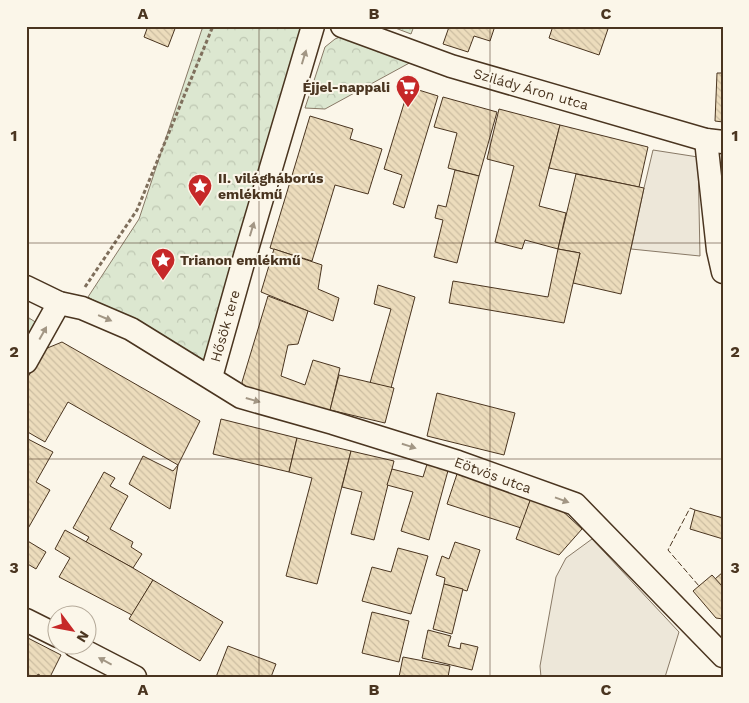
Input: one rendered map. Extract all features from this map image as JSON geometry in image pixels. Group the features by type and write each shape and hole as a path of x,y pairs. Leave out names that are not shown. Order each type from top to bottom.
{"street":[{"name":"Hősök tere","path":"26,287 59,303 82,308 131,329 210,377 313,26"},
{"name":"Szilády Áron utca","path":"342,26 451,66 714,141"},
{"path":"714,141 718,250 723,272"},
{"path":"26,362 59,303"},
{"name":"Eötvös utca","path":"210,377 242,397 458,462 575,504 723,656"},
{"path":"26,620 48,631"},
{"path":"94,656 135,677"}],"path":[{"path":"84,288 137,210 212,26"}],"green space":[{"path":"203,26 304,26 206,365 88,297 139,219"},
{"path":"390,26 414,26 411,34"},
{"path":"345,35 413,61 325,109 305,108 325,47 335,39"},
{"path":"26,316 40,325 26,349"}],"shaded area":[{"path":"653,150 698,157 700,256 631,249"},
{"path":"592,539 679,632 665,677 541,677 540,666 556,577 566,558"}],"building":[{"path":"148,26 176,26 168,47 144,37"},
{"path":"446,26 495,26 490,41 474,36 468,52 443,44 449,27"},
{"path":"553,26 609,26 599,55 549,38"},
{"path":"717,73 723,73 723,122 715,121"},
{"path":"409,87 438,96 404,208 393,204 402,175 384,169"},
{"path":"443,97 497,112 479,176 448,168 457,133 434,127"},
{"path":"499,109 560,125 539,206 566,213 558,249 525,240 522,249 495,242 514,166 487,159"},
{"path":"310,116 353,129 350,139 382,149 368,194 335,185 312,261 270,248"},
{"path":"560,125 648,147 639,187 549,168"},
{"path":"455,170 479,176 457,263 434,257 443,220 435,218 438,205 446,207"},
{"path":"576,174 644,188 621,294 573,283 580,253 558,249"},
{"path":"274,249 322,265 318,289 339,298 333,321 261,292"},
{"path":"558,249 580,253 564,323 449,303 453,281 548,297"},
{"path":"378,285 415,297 391,388 370,383 391,309 374,304"},
{"path":"268,296 308,311 298,344 288,345 281,376 305,385 313,360 340,368 329,415 245,393 242,382"},
{"path":"62,342 200,421 178,465 68,402 45,442 26,431 26,380 45,349"},
{"path":"339,375 394,388 385,423 330,410"},
{"path":"437,393 515,413 504,455 427,436"},
{"path":"221,419 297,438 289,472 213,454"},
{"path":"26,438 53,452 36,482 50,490 26,532"},
{"path":"297,438 351,451 317,584 286,576 312,478 289,472"},
{"path":"351,451 394,461 374,540 351,534 362,492 342,487"},
{"path":"143,456 173,471 178,465 170,509 129,484"},
{"path":"428,461 449,467 429,540 401,531 413,492 387,485 392,469 423,477"},
{"path":"104,472 115,478 110,486 128,496 110,529 133,542 131,547 142,554 133,568 86,542 89,537 73,528"},
{"path":"457,474 531,498 521,528 447,504"},
{"path":"531,498 558,507 582,529 559,555 516,539"},
{"path":"695,510 723,518 723,539 690,529"},
{"path":"65,530 153,580 132,615 59,577 70,558 55,549"},
{"path":"26,540 46,552 36,569 26,563"},
{"path":"455,542 480,550 467,591 444,584 445,578 436,575 442,556 449,559"},
{"path":"398,548 428,556 411,614 362,601 372,567 391,572"},
{"path":"723,572 723,587 715,579"},
{"path":"712,575 723,587 723,619 716,618 693,591"},
{"path":"153,580 223,622 200,661 129,619"},
{"path":"444,584 463,589 452,634 433,629"},
{"path":"372,612 409,621 399,662 362,653"},
{"path":"428,630 451,636 448,646 460,649 461,643 478,647 472,670 422,658"},
{"path":"26,637 48,648 48,656 60,656 50,677 43,677 38,674 37,677 26,677"},
{"path":"228,646 276,664 271,677 216,677"},
{"path":"403,657 450,666 448,677 399,677"}],"fence":[{"path":"695,510 690,508 668,550 699,586"}],"place":[{"name":"Éjjel-nappali","path":"408,108"},
{"name":"II. világháborús emlékmű","path":"200,207"},
{"name":"Trianon emlékmű","path":"163,281"}]}
